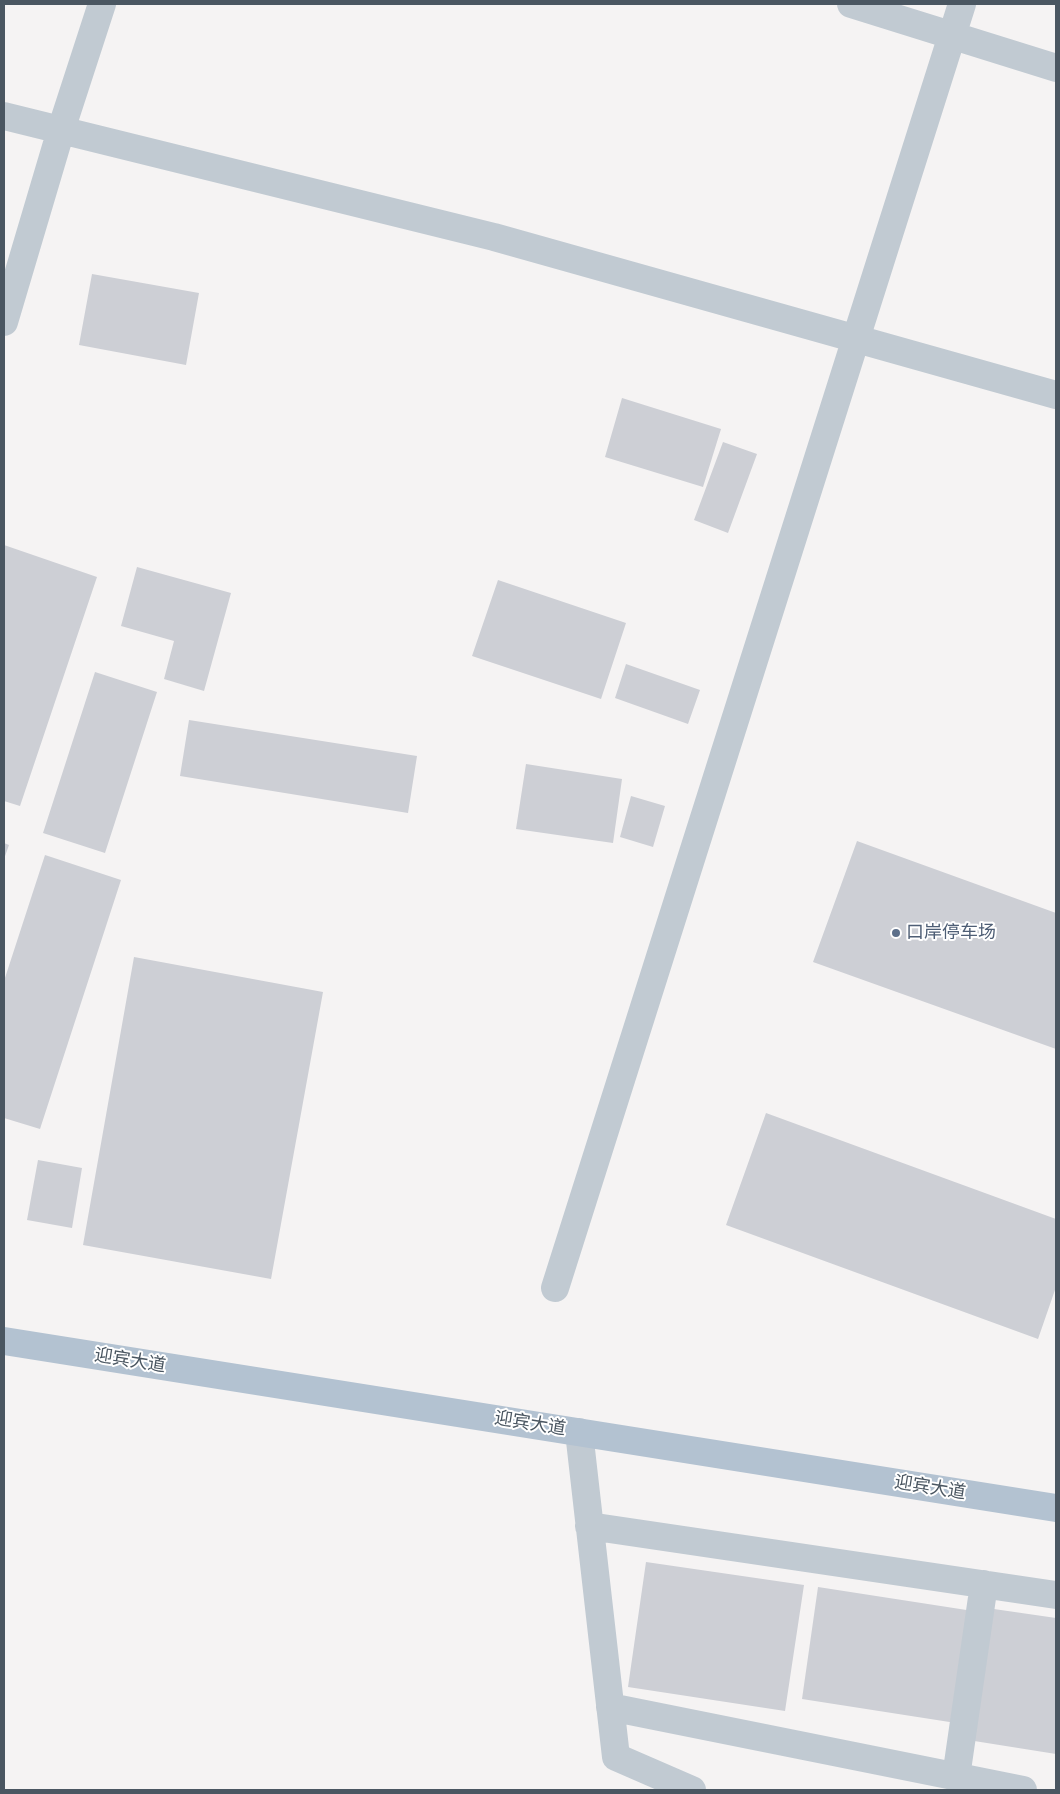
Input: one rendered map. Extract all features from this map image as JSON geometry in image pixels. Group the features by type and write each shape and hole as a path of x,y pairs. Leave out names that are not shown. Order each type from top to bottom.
{"main road":[{"name":"迎宾大道","path":"4,1341 1056,1508"}],"street":[{"path":"4,322 61,130 102,4"},
{"path":"851,4 1056,68"},
{"path":"555,1288 962,4"},
{"path":"4,116 494,237 1056,395"},
{"path":"578,1432 616,1757 692,1790"},
{"path":"589,1526 1056,1595"},
{"path":"956,1777 984,1584"},
{"path":"610,1707 1023,1790"}],"building":[{"path":"92,274 199,293 186,365 79,345"},
{"path":"622,398 721,429 703,487 605,457"},
{"path":"723,442 757,454 728,533 694,520"},
{"path":"4,545 97,577 20,806 4,801"},
{"path":"137,567 231,593 204,691 164,679 174,641 121,626"},
{"path":"498,580 626,623 601,699 472,656"},
{"path":"626,664 700,690 688,724 615,698"},
{"path":"95,672 157,692 105,853 43,833"},
{"path":"189,720 417,756 408,813 180,776"},
{"path":"526,764 622,779 613,843 516,829"},
{"path":"631,796 665,806 653,847 620,837"},
{"path":"857,841 1056,913 1056,1049 813,962"},
{"path":"4,843 9,845 4,859"},
{"path":"45,855 121,880 40,1129 4,1118 4,981"},
{"path":"134,957 323,992 271,1279 83,1245"},
{"path":"766,1113 1056,1219 1056,1287 1038,1339 726,1225"},
{"path":"38,1160 82,1168 72,1228 27,1220"},
{"path":"646,1562 804,1585 785,1711 628,1687"},
{"path":"818,1587 973,1611 956,1723 802,1699"},
{"path":"987,1608 1056,1618 1056,1754 968,1740"}],"place":[{"name":"口岸停车场","path":"896,933"}]}
